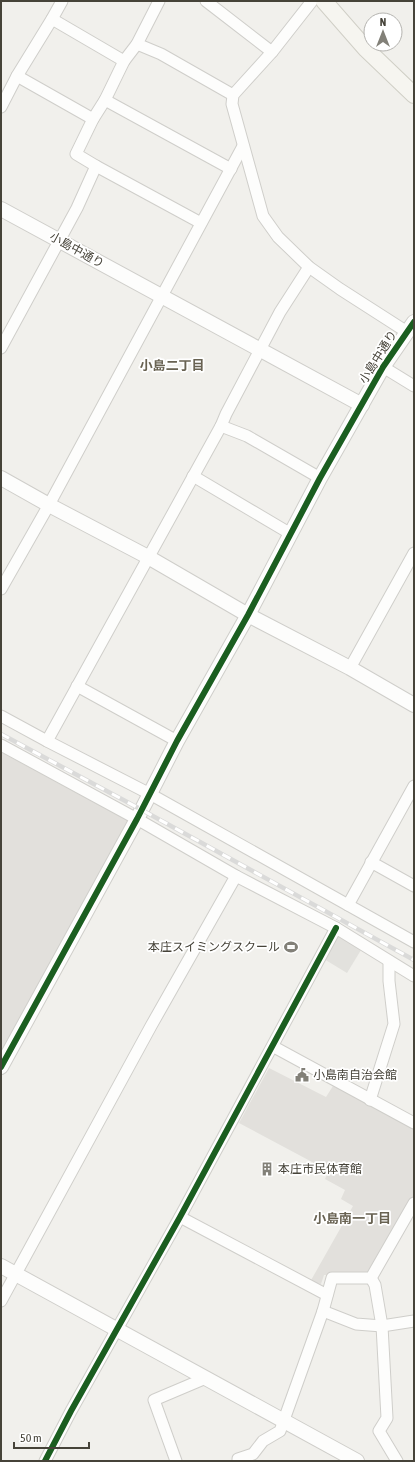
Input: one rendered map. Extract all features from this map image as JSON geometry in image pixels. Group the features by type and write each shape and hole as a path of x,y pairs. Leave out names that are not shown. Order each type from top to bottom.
{"main road":[{"path":"324,1 366,49 414,95"}],"street":[{"path":"1,107 5,90 17,76 62,1"},
{"path":"159,1 137,44 124,61 76,154 201,223"},
{"path":"206,1 272,52"},
{"path":"312,1 272,52 233,95 232,104 263,216 278,237 310,267 340,289 410,327"},
{"path":"52,19 124,61"},
{"path":"137,44 161,54 233,95"},
{"path":"17,76 93,119"},
{"path":"105,100 231,169"},
{"path":"1,589 49,505 243,146"},
{"path":"1,348 77,208 96,166"},
{"name":"小島中通り","path":"1,209 362,405 383,367 410,327"},
{"path":"47,741 221,426 280,312 310,267"},
{"path":"383,367 414,386"},
{"path":"1,1067 137,819 177,741 248,615 320,478 362,405"},
{"path":"221,426 247,436 320,478"},
{"path":"193,476 291,534"},
{"path":"1,478 148,557 248,615 350,668 414,705"},
{"path":"350,668 414,553"},
{"path":"77,686 177,741"},
{"path":"1,716 150,794 414,942"},
{"path":"1,745 137,819 236,876 336,928 414,976"},
{"path":"348,905 414,786"},
{"path":"371,862 414,886"},
{"path":"1,1301 147,1032 236,876"},
{"path":"45,1461 274,1047 336,928"},
{"path":"370,1100 394,1024 388,981 390,961"},
{"path":"274,1047 414,1123"},
{"path":"371,1278 414,1203"},
{"path":"180,1218 327,1295"},
{"path":"1,1266 206,1378 283,1422 357,1461"},
{"path":"235,1460 253,1454 263,1441 280,1431 332,1278 371,1278"},
{"path":"371,1278 375,1285 382,1326 387,1418 379,1431 398,1461"},
{"path":"322,1311 356,1324 382,1326 414,1321"},
{"path":"176,1461 154,1400 206,1378"}],"shaded area":[{"path":"1,752 130,822 1,1052"},
{"path":"338,936 361,950 347,973 324,959"},
{"path":"269,1068 326,1097 333,1086 414,1128 414,1195 370,1273 324,1275 321,1284 310,1282 353,1206 341,1199 345,1190 325,1179 329,1171 239,1123"}],"railway":[{"path":"1,734 414,960"}],"cycle path":[{"path":"1,1067 137,819 177,741 248,615 320,478 383,367 414,322"},
{"path":"45,1461 71,1411 180,1217 336,928"}],"place":[{"name":"本庄スイミングスクール","path":"291,947"},
{"name":"小島南自治会館","path":"302,1075"},
{"name":"本庄市民体育館","path":"267,1169"}],"district":[{"name":"小島二丁目","path":"172,365"},
{"name":"小島南一丁目","path":"352,1218"}]}
